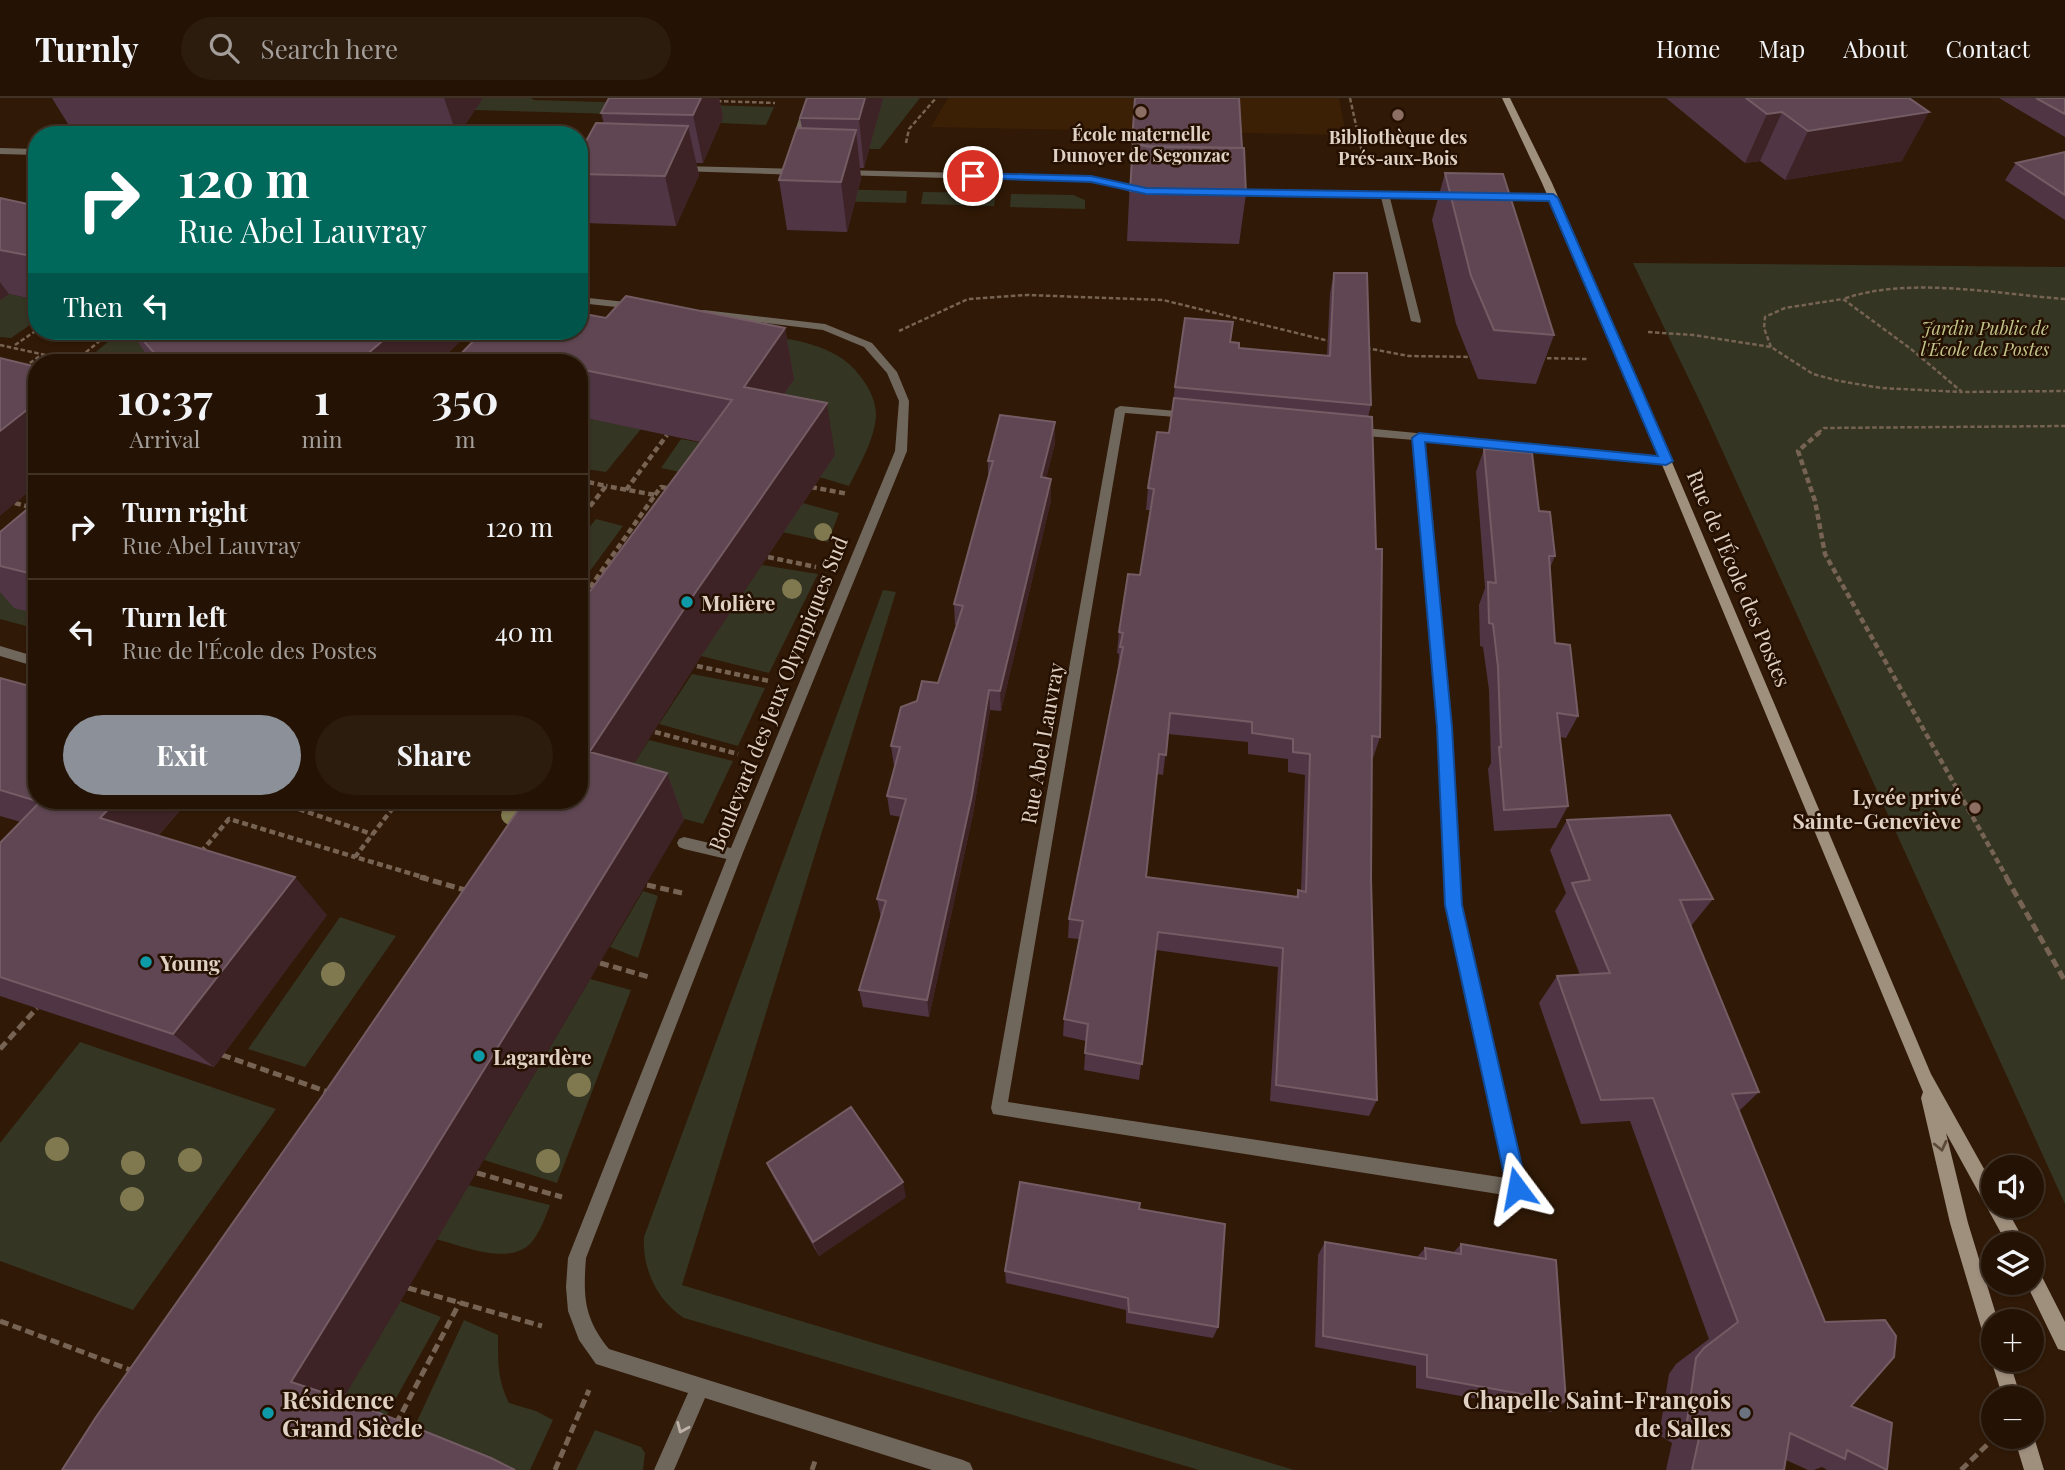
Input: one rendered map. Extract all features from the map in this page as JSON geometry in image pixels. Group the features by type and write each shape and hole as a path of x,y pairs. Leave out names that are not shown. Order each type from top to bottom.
{"main road":[{"name":"Rue de l'École des Postes","path":"1506,98 1611,330 1925,1079 1981,1180"},
{"name":"Rue de l'École des Postes","path":"1925,1079 1959,1223 1985,1309"},
{"path":"2042,1295 2065,1342"},
{"path":"2028,1449 2035,1470"}],"street":[{"path":"788,163 809,101"},
{"path":"0,151 28,152"},
{"path":"677,169 788,163 815,172"},
{"path":"829,173 1091,179 1158,191"},
{"path":"1223,192 1464,196"},
{"path":"1385,195 1416,321"},
{"path":"1476,196 1553,198"},
{"path":"588,301 650,307"},
{"name":"Boulevard des Jeux Olympiques Sud","path":"603,1357 587,1338 573,1300 577,1258 683,987 901,451 904,401 892,372 868,345 825,327 692,312"},
{"name":"Rue Abel Lauvray","path":"1202,416 1121,409 999,1108 1517,1188 1454,905 1444,727 1419,438"},
{"path":"1337,430 1666,461"},
{"path":"0,651 28,659"},
{"path":"684,843 736,855"},
{"path":"603,1357 963,1470"},
{"path":"664,1470 700,1387"}],"path":[{"path":"898,174 909,130 936,98"},
{"path":"1350,98 1363,157"},
{"path":"715,101 809,101"},
{"path":"1771,347 1764,328 1765,317 1785,308 1843,299 1856,292 1909,289 2065,299"},
{"path":"868,345 968,299 1027,295 1163,300 1344,345"},
{"path":"1843,299 1911,349 1962,392"},
{"path":"1611,330 1693,335 1771,347 1813,374 1881,388 1962,392 2065,391"},
{"path":"15,346 28,337"},
{"path":"85,354 102,340"},
{"path":"0,345 44,354"},
{"path":"1357,347 1409,356 1476,357"},
{"path":"1530,358 1623,360"},
{"path":"22,369 28,365"},
{"path":"2065,426 1824,428 1798,451 1815,501 1825,554 2065,981"},
{"path":"626,490 667,435"},
{"path":"588,483 655,495"},
{"path":"588,509 606,486"},
{"path":"588,590 661,487 673,490"},
{"path":"15,503 28,507"},
{"path":"638,519 650,522"},
{"path":"768,557 851,575"},
{"path":"697,666 804,688"},
{"path":"656,732 773,763"},
{"path":"298,809 372,834"},
{"path":"355,857 392,809"},
{"path":"194,861 229,819 465,890"},
{"path":"458,900 470,881"},
{"path":"600,963 683,987"},
{"path":"0,1049 37,1007"},
{"path":"222,1055 328,1092"},
{"path":"321,1102 336,1081"},
{"path":"477,1173 597,1207"},
{"path":"408,1288 587,1338"},
{"path":"396,1424 460,1302"},
{"path":"0,1321 133,1371"},
{"path":"555,1470 603,1357"},
{"path":"126,1382 141,1359"},
{"path":"1961,1470 1983,1449"}],"shaded area":[{"name":"École maternelle Dunoyer de Segonzac","path":"948,98 1339,98 1346,135 931,127"}],"green space":[{"path":"396,98 531,98 774,107 766,125 721,123 722,117 364,107"},
{"path":"883,98 920,98 880,149 869,149"},
{"path":"833,189 907,191 906,203 830,201"},
{"path":"923,192 996,193 994,206 921,204"},
{"path":"1011,194 1073,195 1085,200 1085,209 1010,207"},
{"name":"Lycée privé Sainte-Geneviève","path":"1633,263 2065,267 2065,1204 2044,1155 1702,406"},
{"path":"9,294 28,298 28,326 11,338 0,337 0,300"},
{"path":"752,334 798,341 828,351 853,368 866,384 875,405 875,424 866,452 849,486 819,477 755,438 794,379"},
{"path":"110,340 170,340 162,354 93,354"},
{"path":"588,418 641,429 606,472 588,469"},
{"path":"681,439 744,451 722,481 661,468"},
{"path":"803,503 839,513 828,542 782,532"},
{"path":"596,519 623,526 588,574 588,529"},
{"path":"762,565 818,574 769,673 701,656"},
{"path":"0,584 28,607 28,627 0,619"},
{"path":"883,590 896,592 682,1285 1294,1470 1199,1470 684,1318 666,1303 653,1283 646,1260 644,1237"},
{"path":"692,674 765,688 738,746 659,724"},
{"path":"649,740 733,761 703,824 611,799"},
{"path":"643,891 658,896 638,958 610,947"},
{"path":"340,917 396,936 305,1067 248,1049"},
{"path":"590,979 631,990 557,1183 484,1160"},
{"path":"80,1042 276,1109 133,1310 0,1261 0,1143"},
{"path":"468,1185 550,1205 530,1244 520,1250 497,1254 435,1239"},
{"path":"400,1301 441,1317 384,1420 339,1405"},
{"path":"464,1320 498,1335 500,1378 509,1403 536,1411 553,1420 530,1470 510,1470 412,1432"},
{"path":"595,1430 641,1447 645,1453 643,1470 576,1470"}],"building":[{"path":"609,98 701,98 693,115 601,113"},
{"path":"807,98 865,98 859,119 800,118"},
{"path":"1135,98 1239,98 1242,148 1149,146 1132,143"},
{"path":"1746,98 1909,98 1929,112 1808,131 1782,112 1767,114"},
{"path":"2036,98 2065,98 2065,114"},
{"path":"596,123 688,126 665,176 588,174 588,138"},
{"path":"797,128 856,130 841,182 779,180"},
{"path":"1133,144 1150,147 1244,148 1246,194 1130,191"},
{"path":"2065,152 2065,195 2016,163"},
{"path":"1445,173 1503,174 1554,335 1494,330 1471,276"},
{"path":"0,198 28,204 28,255 0,250"},
{"path":"1334,273 1367,273 1371,405 1175,387 1185,318 1233,322 1230,342 1239,343 1239,348 1330,356"},
{"path":"626,296 785,328 744,387 827,403 686,606 590,751 588,594 732,400 588,371 588,354 461,354 474,340 588,340 588,315 606,318"},
{"path":"143,340 384,340 367,354 155,354"},
{"path":"0,358 28,365 28,409 0,431"},
{"path":"1174,398 1372,417 1376,549 1382,549 1380,737 1372,736 1371,879 1377,1100 1276,1085 1283,948 1158,932 1142,1064 1085,1053 1088,1024 1064,1019 1083,921 1069,919 1123,647 1120,647 1123,633 1119,632 1128,574 1140,575 1154,489 1148,488 1157,432 1169,433","holes":["1170,713 1252,722 1252,733 1293,739 1293,752 1310,754 1306,892 1298,890 1298,897 1146,877 1159,754 1166,755"]},
{"path":"1000,415 1055,422 1041,477 1051,479 1000,691 989,690 972,795 927,1000 859,990 886,901 877,899 906,799 887,796 900,747 891,746 901,707 917,701 922,681 938,683 963,606 954,604 993,461 988,461"},
{"path":"1484,449 1532,453 1539,511 1550,512 1555,556 1549,556 1555,643 1570,645 1578,716 1557,713 1568,806 1504,810 1499,747 1498,667 1493,624 1489,623 1488,582 1496,583"},
{"path":"28,509 28,573 0,566 0,532"},
{"name":"Young","path":"0,678 28,686 28,798 0,790"},
{"path":"588,751 667,773 291,1382 352,1402 515,1470 62,1470 96,1417 323,1095 519,809 588,809"},
{"name":"Young","path":"33,809 108,809 100,818 295,877 173,1034 0,977 0,843"},
{"path":"1670,815 1713,899 1680,900 1759,1092 1732,1094 1825,1322 1885,1320 1896,1336 1894,1357 1851,1406 1892,1423 1887,1470 1847,1450 1845,1459 1790,1433 1784,1470 1692,1470 1701,1429 1687,1422 1696,1358 1704,1348 1738,1322 1653,1098 1601,1100 1557,976 1610,973 1572,883 1590,880 1567,820"},
{"path":"851,1107 903,1182 813,1242 767,1163"},
{"path":"1020,1182 1140,1203 1139,1209 1225,1224 1218,1327 1129,1312 1128,1298 1005,1271"},
{"path":"1325,1242 1426,1259 1425,1248 1461,1254 1461,1244 1556,1260 1566,1402 1427,1377 1427,1355 1323,1336"}],"place":[{"name":"École maternelle Dunoyer de Segonzac","path":"1141,112"},
{"name":"Bibliothèque des Prés-aux-Bois","path":"1398,115"},
{"name":"Molière","path":"687,602"},
{"name":"Lycée privé Sainte-Geneviève","path":"1975,808"},
{"name":"Young","path":"146,962"},
{"name":"Lagardère","path":"479,1056"},
{"name":"Résidence Grand Siècle","path":"268,1413"},
{"name":"Chapelle Saint-François de Salles","path":"1745,1413"}],"route":[{"path":"973,176 1091,179 1146,191 1553,198 1666,461 1419,438 1444,727 1454,905 1517,1188"}],"park label":[{"name":"Jardin Public de l'École des Postes","path":"1985,338"}]}
